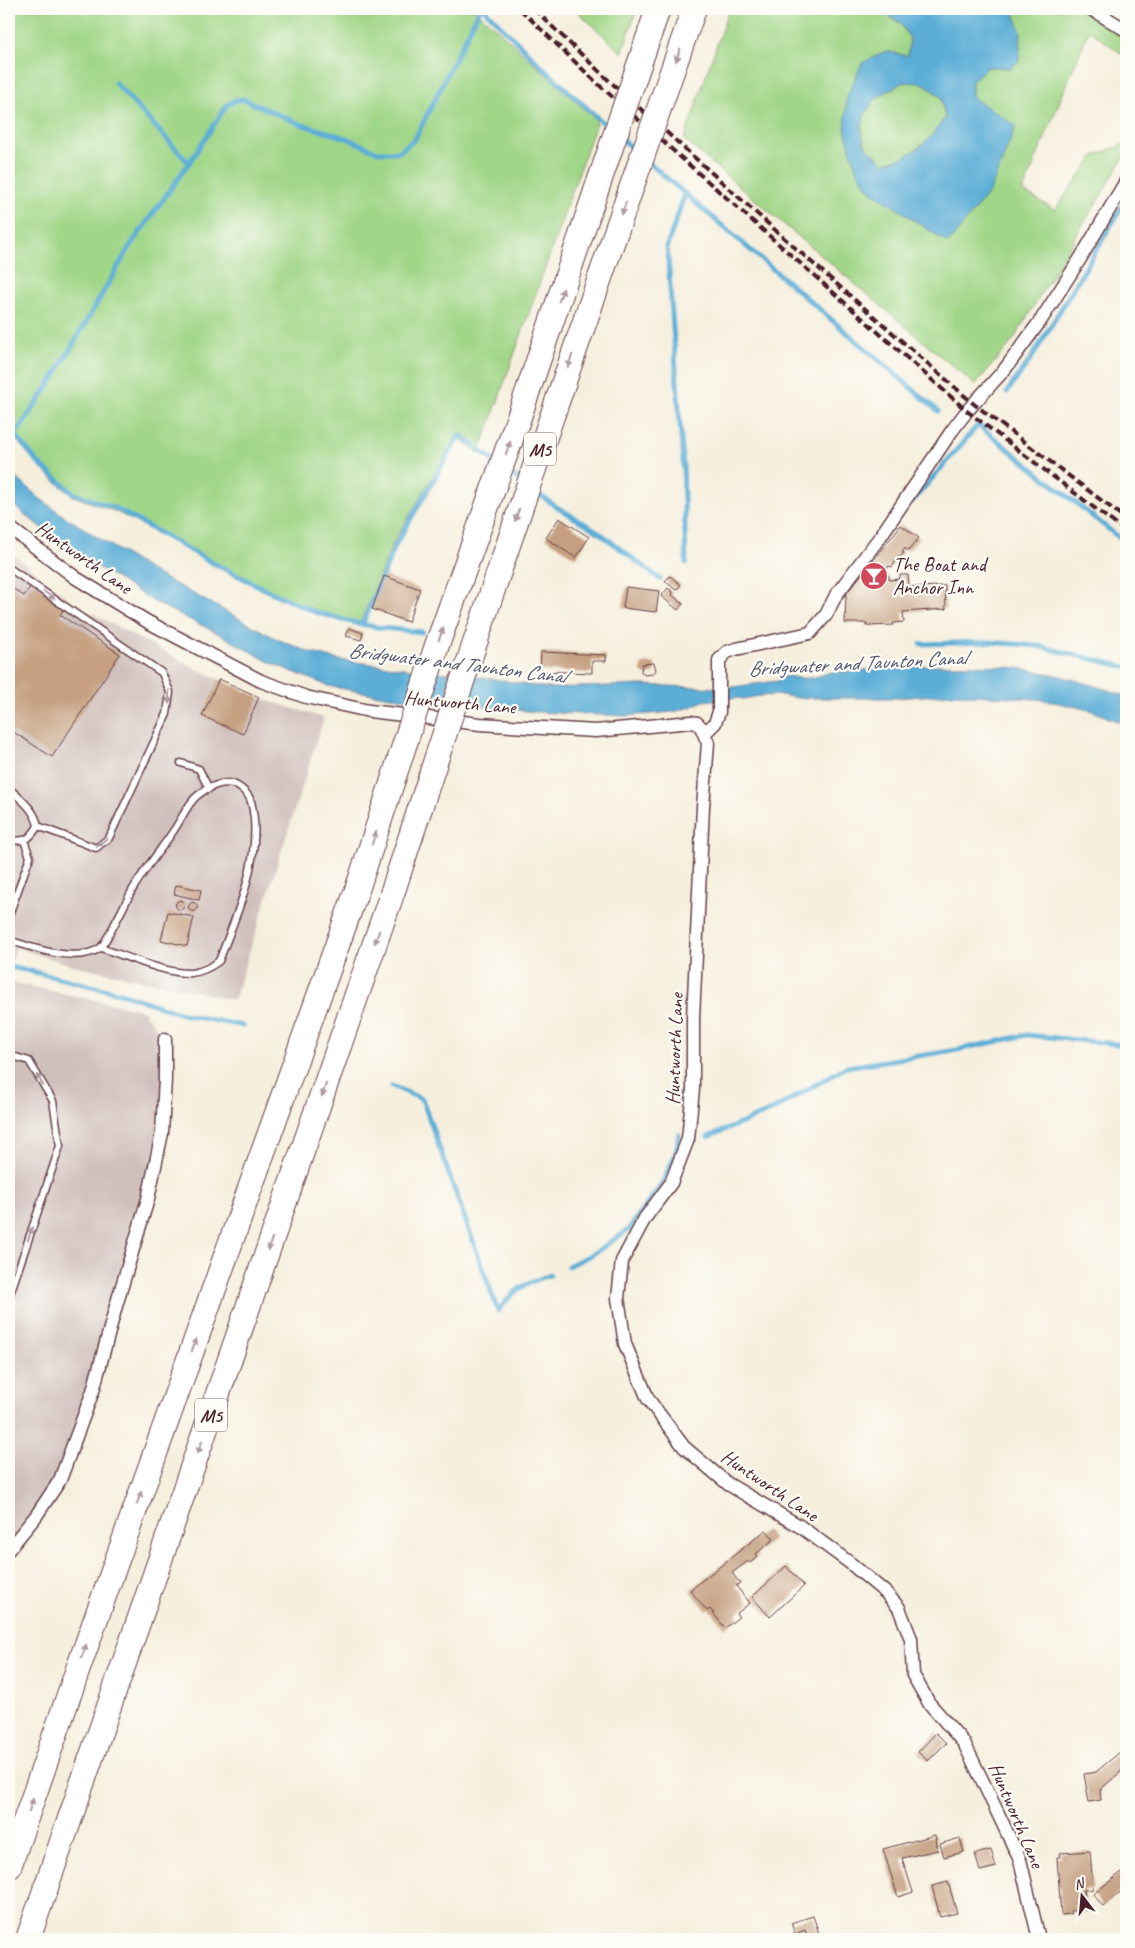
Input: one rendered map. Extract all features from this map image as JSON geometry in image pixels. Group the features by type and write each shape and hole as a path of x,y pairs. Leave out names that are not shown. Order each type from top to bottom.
{"highway":[{"name":"M5","path":"9,1867 85,1648 358,884 436,648 520,416 658,9"},
{"name":"M5","path":"28,1939 394,891 466,666 545,433 694,9"}],"street":[{"path":"1091,9 1126,30"},
{"path":"705,733 715,723 719,712 719,660 727,652 810,633 826,615 836,595 880,537 951,432 1005,368 1042,320 1126,181"},
{"name":"Huntworth Lane","path":"9,527 76,578 148,622 261,681 300,695 369,712 480,724 596,731 691,722 697,723 705,733 708,743 703,807 693,1018 693,1089 688,1139 671,1182 645,1218 622,1261 618,1298 624,1344 648,1399 684,1447 728,1484 801,1527 843,1558 886,1593 900,1608 911,1639 912,1675 929,1703 964,1743 984,1784 1020,1860 1039,1939"},
{"path":"9,1549 36,1516 60,1480 93,1391 148,1199 162,1133 166,1079 165,1039"}],"lane":[{"path":"9,568 162,673 170,692 167,714 108,838 96,848 38,826"},
{"path":"181,763 199,769 209,789"},
{"path":"9,940 40,950 82,956 101,948 133,887 174,831 196,796 217,784 229,783 236,785 249,794 253,808 255,829 249,876 220,961 209,968 192,973 172,971 101,948"},
{"path":"9,788 36,817 38,826 30,838 21,842 9,840"},
{"path":"9,915 30,857 24,840"},
{"path":"9,1055 29,1061 52,1101 60,1146 9,1297"}],"shaded area":[{"path":"9,551 74,604 197,669 262,699 324,718 234,1000 68,964 16,948 12,961 9,960"},
{"path":"9,982 142,1010 165,1039 165,1079 148,1199 60,1480 9,1549"}],"green space":[{"path":"9,9 475,9 597,121 479,454 462,440 456,438 394,541 359,626 313,613 279,598 216,567 188,549 116,512 73,496 48,475 9,432"},
{"path":"575,9 637,9 622,53"},
{"path":"729,9 877,9 900,23 910,38 908,56 845,129 856,169 870,190 948,243 972,97 972,81 987,67 1011,68 1013,10 995,9 1081,9 1126,38 1126,57 1089,30 1023,191 1055,210 1094,156 1126,143 1126,154 1012,342 975,385 684,140"},
{"path":"903,82 923,83 941,97 945,118 929,139 906,157 884,163 866,147 861,131 864,115 875,99"}],"water":[{"path":"877,9 1013,10 1021,32 1019,61 1011,68 987,67 972,81 972,97 1016,126 990,191 948,243 870,190 856,169 845,129 847,97 862,63 886,51 908,56 910,38 900,23","holes":["903,82 923,83 941,97 945,118 926,142 912,152 884,163 866,147 861,131 864,116 875,99"]},
{"path":"9,471 38,497 64,516 153,572 277,639 309,652 339,660 494,679 547,688 641,685 725,688 777,681 786,676 807,678 827,673 878,669 954,665 1005,667 1055,675 1126,696 1126,725 1090,710 1045,700 952,694 895,698 759,696 743,699 703,701 691,707 673,712 624,716 537,712 390,697 328,686 271,663 219,634 154,602 64,546 9,502"}],"building":[{"path":"559,518 589,537 576,558 546,538"},
{"name":"The Boat and Anchor Inn","path":"901,525 919,538 908,551 905,548 902,552 904,553 898,557 892,567 889,566 884,572 889,576 889,580 900,579 900,575 908,575 909,587 945,586 946,609 903,612 904,622 893,623 894,625 867,626 866,623 845,623 846,594"},
{"path":"384,576 420,589 408,622 372,609"},
{"path":"670,576 681,585 676,590 665,581"},
{"path":"33,583 66,605 60,615 120,654 52,757 9,729 9,586 24,596"},
{"path":"626,587 659,591 656,612 623,608"},
{"path":"668,588 673,593 672,595 683,604 678,610 661,596"},
{"path":"349,628 363,633 361,640 346,636"},
{"path":"541,652 606,655 606,661 592,661 592,673 540,671"},
{"path":"654,663 656,670 653,674 645,675 641,672 642,664"},
{"path":"219,679 259,697 243,734 202,716"},
{"path":"176,885 201,890 199,900 174,894"},
{"path":"180,900 185,905 180,910 175,905"},
{"path":"193,902 198,907 193,912 188,907"},
{"path":"168,912 194,917 187,946 161,940"},
{"path":"766,1530 774,1539 756,1554 758,1556 750,1563 748,1561 732,1573 740,1583 736,1586 750,1603 736,1614 739,1617 725,1628 710,1609 707,1611 690,1590"},
{"path":"786,1566 804,1586 770,1617 752,1597"},
{"path":"936,1733 946,1743 928,1761 918,1752"},
{"path":"1126,1747 1126,1767 1100,1790 1101,1800 1089,1802 1084,1774 1096,1772"},
{"path":"935,1835 938,1850 902,1858 913,1892 898,1897 883,1849"},
{"path":"960,1838 964,1852 944,1857 940,1844"},
{"path":"991,1850 996,1867 980,1871 975,1854"},
{"path":"1090,1851 1093,1889 1084,1890 1086,1910 1070,1911 1071,1914 1061,1915 1057,1857 1061,1857 1060,1853"},
{"path":"1126,1869 1126,1887 1103,1906 1093,1894"},
{"path":"948,1882 957,1913 940,1917 932,1886"},
{"path":"813,1916 821,1939 808,1939 805,1930 795,1934 791,1923"}],"waterway":[{"path":"15,435 53,379 130,246 189,163 227,105 243,99 300,124 346,138 378,152 399,152 415,139 480,9"},
{"path":"484,9 539,64 610,129"},
{"path":"115,83 189,163"},
{"path":"622,139 636,152"},
{"path":"648,162 938,411"},
{"path":"685,194 667,246 683,464 686,563"},
{"path":"1007,392 1033,356 1126,200"},
{"path":"912,502 978,425 1126,543"},
{"path":"9,427 39,464 73,493 115,508 213,563 277,595 315,612 347,621 381,628 422,632"},
{"path":"362,625 396,544 460,435 496,463"},
{"path":"507,471 522,482"},
{"path":"533,490 555,506 597,531 660,579"},
{"name":"Bridgwater and Taunton Canal","path":"921,644 989,642 1038,646 1126,667"},
{"path":"9,967 124,994 182,1014 243,1026"},
{"path":"708,1137 771,1111 846,1067 957,1050 1027,1035 1126,1045"},
{"path":"392,1086 422,1099 498,1311 509,1297 520,1288 550,1275"},
{"path":"568,1266 593,1254 628,1230 663,1182 675,1155 679,1135"}],"railway":[{"path":"520,9 598,84 967,411 1126,532"},
{"path":"534,9 604,76 784,238 974,404 1126,519"}],"place":[{"name":"The Boat and Anchor Inn","path":"874,576"}]}
